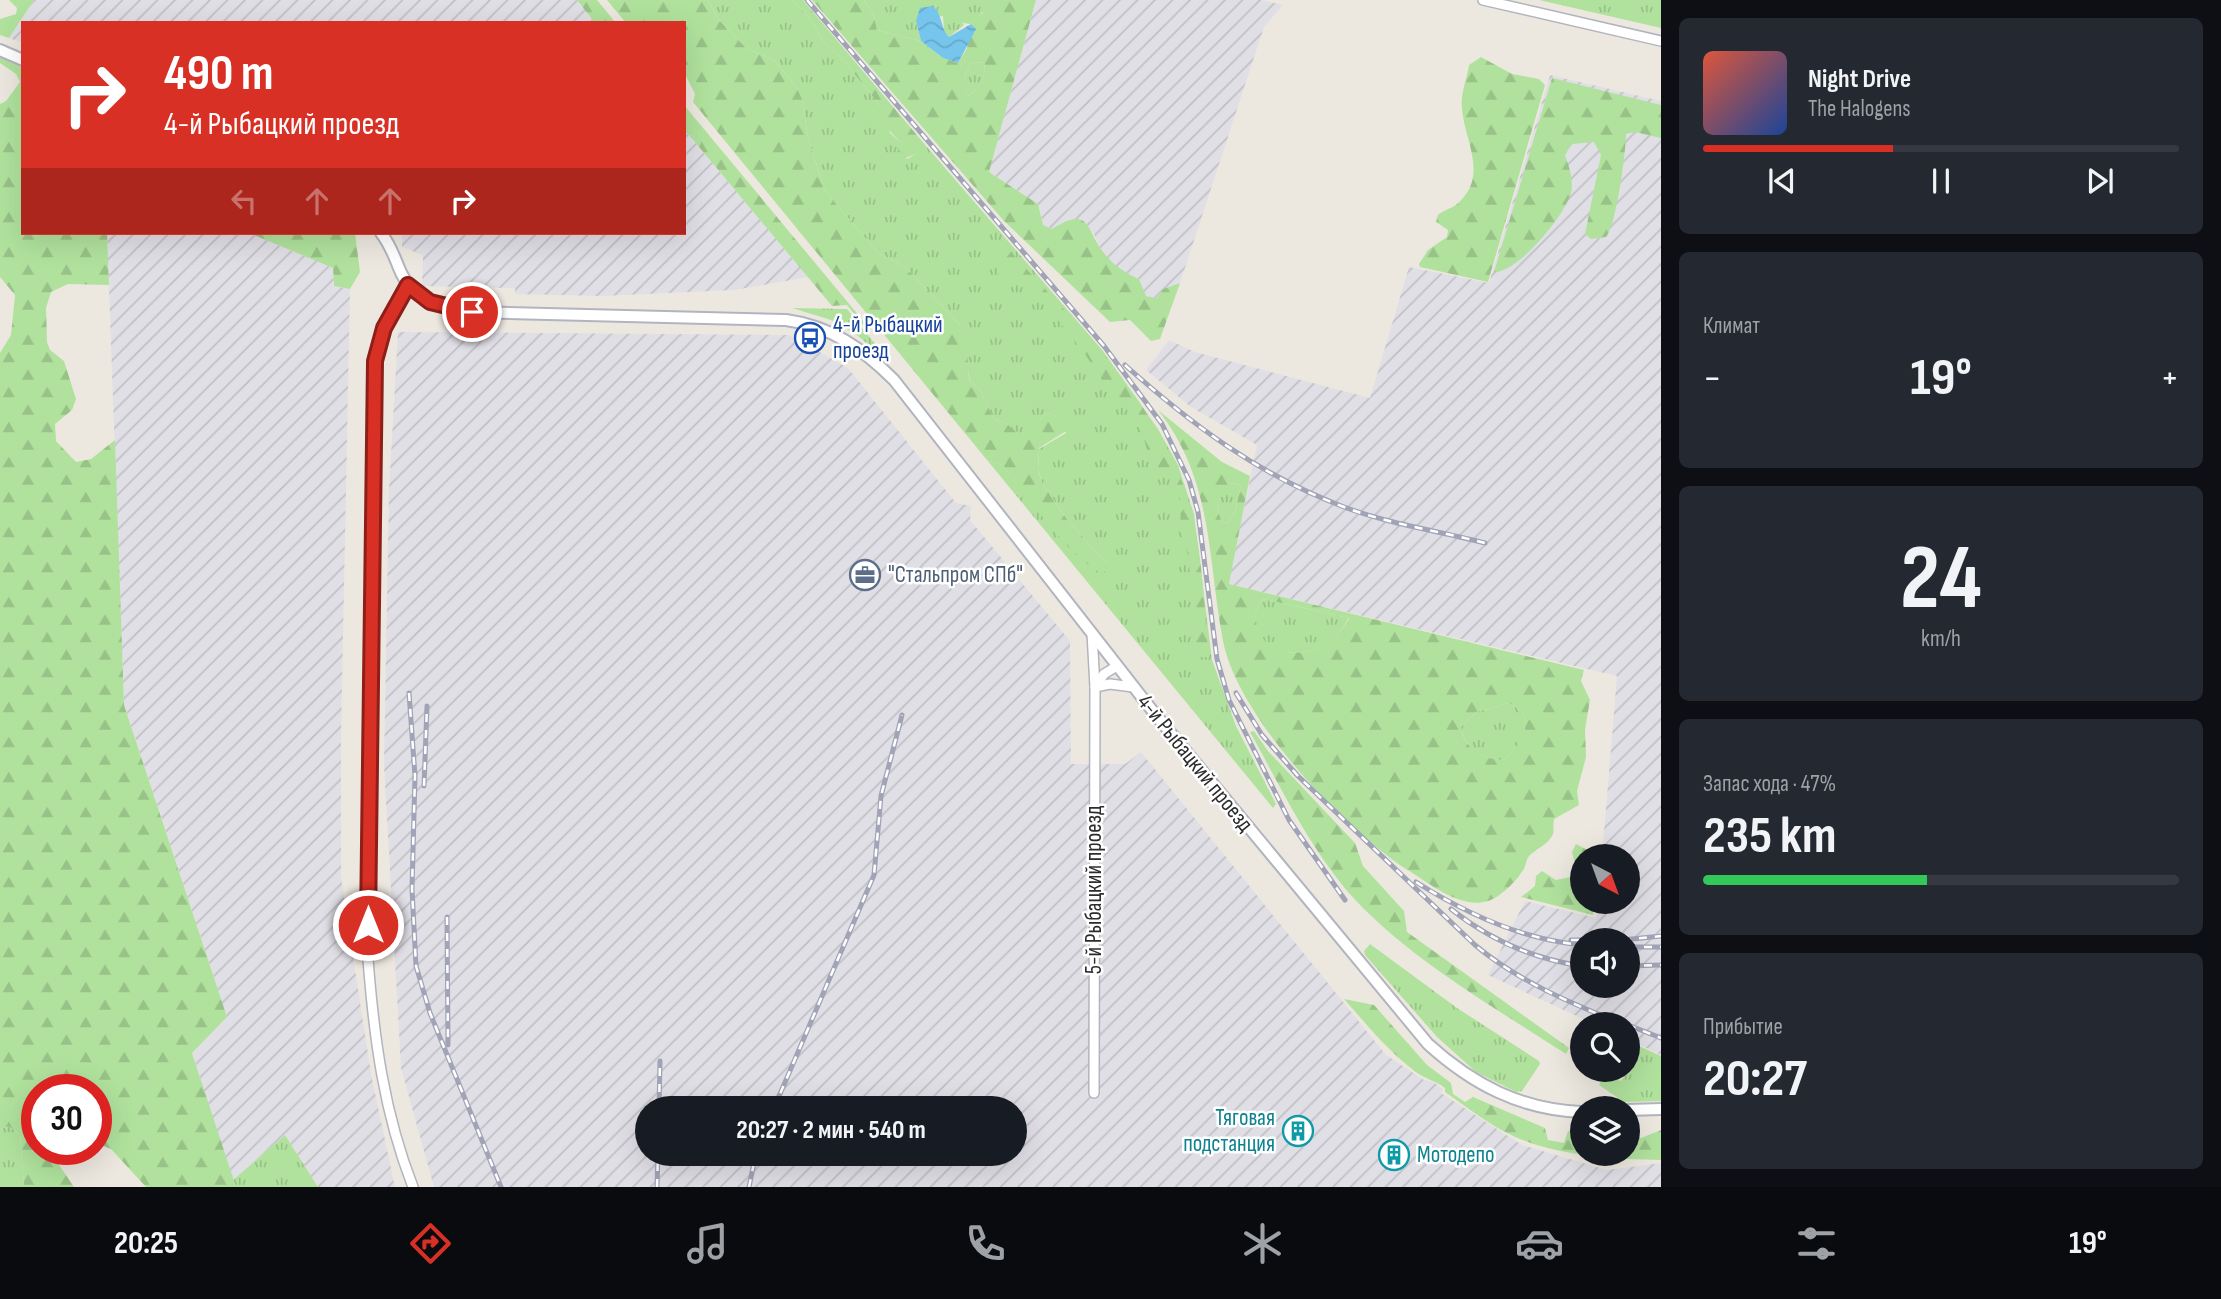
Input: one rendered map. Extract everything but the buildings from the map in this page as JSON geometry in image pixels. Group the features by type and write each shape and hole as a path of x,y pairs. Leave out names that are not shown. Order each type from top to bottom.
{"street":[{"path":"1483,0 1661,41"},
{"path":"4,52 21,59"},
{"path":"382,235 408,285 384,328 375,361 368,959 372,1022 383,1085 398,1149 413,1187"},
{"name":"4-й Рыбацкий проезд","path":"408,285 430,302 472,312 769,318 798,321 843,338 868,355 894,380 1133,687 1428,1044 1463,1073 1509,1098 1549,1109 1570,1111"},
{"name":"5-й Рыбацкий проезд","path":"1092,631 1095,687 1094,1093"},
{"path":"1095,687 1104,674 1117,666"},
{"path":"1095,687 1110,684 1133,687"},
{"path":"1640,1110 1661,1109"}],"shaded area":[{"path":"34,0 577,0 593,21 21,21 21,42 9,38"},
{"path":"1036,0 1261,0 1283,5 1264,27 1180,283 1163,289 1157,298 1145,296 1139,279 1117,269 1101,250 1093,232 1062,223 1052,229 1043,225 1038,204 989,172"},
{"path":"1550,75 1661,101 1661,1055 1640,1045 1640,1012 1570,1013 1488,975 1525,901 1570,912 1570,914 1596,918 1596,914 1640,914 1640,844 1603,844 1617,676 1228,584 1257,445 1191,407 1146,370 1169,340 1195,352 1370,398 1409,267 1489,283"},
{"path":"686,131 808,277 735,290 603,296 515,294 515,288 422,286 423,255 402,247 402,235 686,235"},
{"path":"107,235 254,235 333,268 334,286 350,289 341,740 341,878 371,1074 395,1187 318,1187 285,1135 233,1180 192,1053 227,1017 124,704"},
{"path":"398,332 789,335 848,368 956,503 971,506 970,520 1070,641 1071,764 1125,764 1141,752 1386,1055 1424,1080 1433,1082 1443,1089 1441,1093 1522,1145 1570,1159 1570,1166 1593,1166 1607,1170 1661,1163 1661,1187 434,1187 401,1068 384,764 389,491"}],"green space":[{"path":"9,0 34,0 9,38 0,35 0,19 16,14 17,8"},
{"path":"577,0 597,0 614,21 593,21"},
{"path":"607,0 708,0 718,19 746,48 774,60 797,88 802,99 808,138 825,191 878,253 905,267 961,326 966,338 970,382 979,388 994,419 1007,424 1018,433 1032,433 1042,416 1048,413 1068,421 1071,428 1039,448 1038,470 1042,483 1066,518 1107,564 1106,571 1100,573 1072,551 1002,465 987,460 693,102 695,94 686,76 686,21 624,21"},
{"path":"708,0 793,0 815,25 820,38 845,62 880,106 890,133 900,142 907,159 927,147 1103,351 1158,429 1178,465 1194,514 1212,660 1236,726 1276,804 1273,808 987,460 1002,465 1073,549 1094,569 1107,564 1066,518 1042,483 1038,469 1039,449 1066,433 1055,416 1048,413 1042,416 1032,434 1018,433 1007,424 994,419 979,388 970,382 961,326 905,267 878,253 825,191 808,138 802,99 797,88 774,60 746,48 718,19"},
{"path":"793,0 803,0 927,147 926,150 895,162 900,142 885,126 880,106 845,62 820,38 815,25"},
{"path":"812,0 864,0 874,16 877,30 921,41 943,58 958,63 967,48 971,24 962,23 983,13 979,0 1036,0 989,172 1038,204 1043,225 1052,229 1074,219 1086,223 1098,245 1112,262 1139,279 1146,296 1157,298 1163,289 1180,283 1160,339 1151,341 1130,320 1110,322 1004,221","holes":["971,62 984,63 981,81 969,96 964,92 964,79"]},
{"path":"864,0 979,0 985,10 975,19 962,23 964,25 949,37 944,32 943,16 916,21 921,41 877,30 874,16"},
{"path":"1539,0 1661,0 1661,28"},
{"path":"0,57 21,67 21,235 107,235 109,285 68,284 51,292 46,308 47,342 50,350 64,361 76,399 72,410 55,424 56,441 76,462 91,459 115,440 124,705 227,1017 192,1053 236,1187 146,1187 112,1150 112,1074 21,1074 21,1148 20,1135 9,1126 0,1129 0,353 11,335 15,295 0,277 0,104 6,101 20,82 16,74 0,63"},
{"path":"1481,57 1512,74 1539,79 1545,85 1488,282 1420,267 1419,264 1428,250 1447,237 1448,230 1436,222 1438,215 1457,204 1472,182 1473,158 1462,98 1469,65"},
{"path":"971,62 984,63 985,68 981,81 969,96 964,92 964,79"},
{"path":"1552,78 1661,105 1661,138 1635,132 1626,134 1620,188 1610,231 1606,237 1591,239 1585,234 1601,155 1594,142 1572,144 1565,155 1572,188 1560,215 1527,253 1504,270 1494,272"},
{"path":"686,107 865,323 863,325 847,305 832,306 686,131"},
{"path":"254,235 355,235 360,272 350,289 334,286 333,268"},
{"path":"1011,252 1118,372 1162,439 1180,475 1196,530 1209,657 1199,657 1190,627 1193,602 1188,555 1181,534 1180,499 1171,479 1150,460 1140,425 1104,383 1085,354 1023,276 1015,270 1006,276 999,275 997,268"},
{"path":"792,308 847,309 888,360 854,333 831,320"},
{"path":"1158,410 1222,462 1250,476 1229,584 1584,670 1581,681 1590,700 1585,729 1586,757 1577,791 1579,805 1554,819 1551,838 1529,856 1517,879 1497,896 1488,901 1466,902 1445,893 1406,869 1380,850 1324,798 1296,768 1271,735 1249,703 1233,671 1223,641 1199,492 1190,464","holes":["1230,483 1241,485 1235,512 1227,524 1221,520 1217,506 1224,487","1263,599 1349,619 1327,645 1306,652 1292,653 1275,649 1264,640 1257,626 1256,611","1509,703 1524,716 1525,731 1504,760 1482,755 1466,741 1461,727 1476,712"]},
{"path":"1230,483 1241,485 1235,512 1227,524 1221,520 1217,506 1224,486"},
{"path":"1263,599 1349,618 1335,638 1324,647 1304,652 1282,652 1270,647 1258,630 1256,610"},
{"path":"1509,703 1524,716 1526,723 1522,739 1504,760 1482,756 1466,742 1461,727 1476,712"},
{"path":"1254,731 1268,751 1355,843 1363,866 1404,911 1407,932 1569,1048 1566,1054 1434,968 1362,907 1314,846 1250,732"},
{"path":"1542,871 1556,880 1570,877 1570,909 1521,897 1535,886 1536,876"},
{"path":"1370,944 1457,1008 1539,1061 1540,1064 1522,1091 1516,1092 1476,1072 1437,1037 1365,955 1364,951"},
{"path":"1344,999 1374,1005 1427,1065 1451,1083 1453,1094 1465,1102 1473,1097 1545,1128 1548,1140 1564,1143 1570,1131 1570,1153 1540,1146 1503,1131 1445,1092 1445,1088 1419,1074 1378,1037"},
{"path":"1640,1046 1661,1056 1661,1101 1640,1102 1640,1096 1615,1096 1599,1085 1601,1082 1640,1082"},
{"path":"9,1126 20,1135 24,1187 0,1187 0,1129"},
{"path":"1661,1130 1661,1160 1640,1159 1640,1138"},
{"path":"285,1135 318,1187 236,1187 233,1180"},
{"path":"22,1165 59,1165 74,1187 24,1187"}],"water":[{"path":"933,6 949,37 971,24 976,29 958,63 943,58 921,41 916,21 920,8"}],"railway":[{"path":"807,0 1104,346 1162,424 1189,480 1198,512 1217,659 1229,700 1289,820 1345,900"},
{"path":"1125,365 1201,428 1283,480 1361,513 1485,543"},
{"path":"409,693 415,776 412,889 416,966 430,1013 501,1187"},
{"path":"1236,693 1262,735 1298,776 1475,945 1509,970 1595,1012"},
{"path":"424,786 427,706"},
{"path":"779,1096 874,875 881,796 902,715"},
{"path":"1416,882 1454,904 1496,923 1538,937 1570,943"},
{"path":"1451,909 1497,939 1546,959 1570,964"},
{"path":"447,917 448,1045"},
{"path":"1640,938 1661,936"},
{"path":"1640,947 1661,947"},
{"path":"1640,966 1661,965"},
{"path":"1640,1030 1661,1038"},
{"path":"659,1096 660,1061"},
{"path":"657,1187 658,1166"},
{"path":"749,1187 753,1166"}],"place":[{"name":"4-й Рыбацкий проезд","path":"810,338"},
{"name":"\"Стальпром СПб\"","path":"865,575"},
{"name":"Тяговая подстанция","path":"1298,1131"},
{"name":"Мотодепо","path":"1394,1155"}],"route":[{"path":"368,925 375,361 384,328 408,285 430,302 445,308 472,312"}]}
